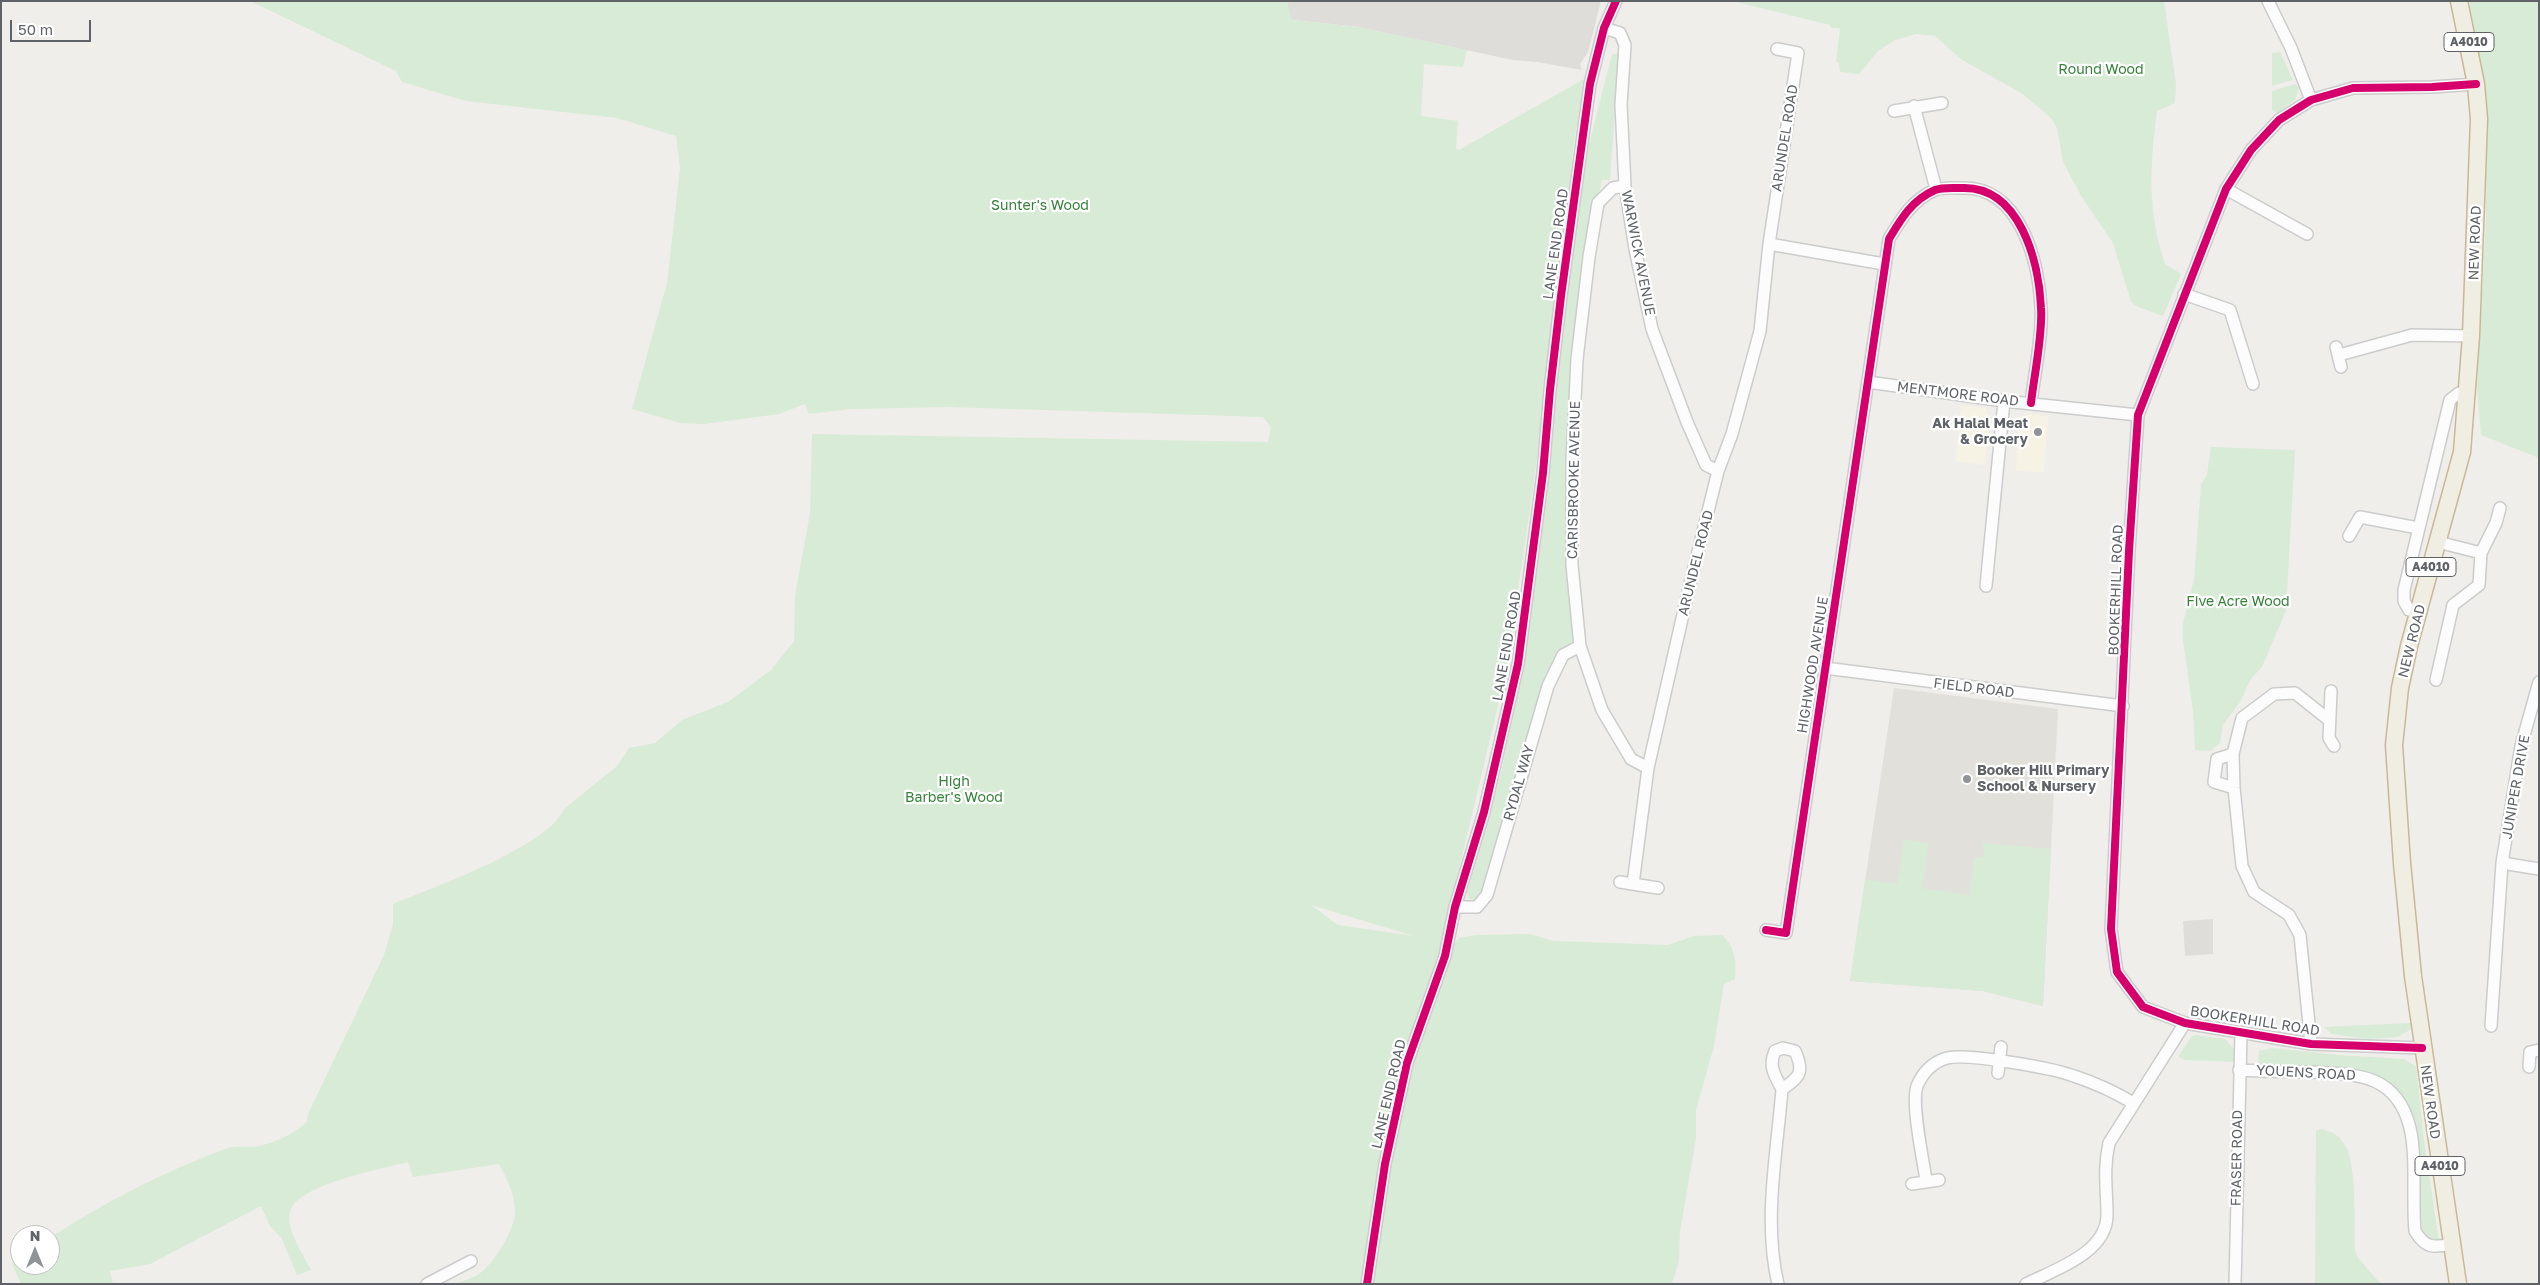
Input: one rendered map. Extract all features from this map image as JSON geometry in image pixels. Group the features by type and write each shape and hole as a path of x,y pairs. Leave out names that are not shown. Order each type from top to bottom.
{"highway":[{"name":"NEW ROAD","path":"2458,1284 2422,1048 2402,863 2394,745 2400,688 2418,612 2462,452 2468,391 2472,336 2478,169 2476,84 2459,1"}],"street":[{"name":"LANE END ROAD","path":"1367,1284 1385,1164 1405,1072 1444,956 1455,907 1484,812 1518,664 1543,474 1550,390 1590,84 1604,28 1616,1"},
{"path":"2268,1 2291,48 2311,100"},
{"name":"WARWICK AVENUE","path":"1604,28 1620,33 1624,45 1621,105 1625,186 1635,250 1652,329 1686,422 1706,465 1718,471"},
{"name":"ARUNDEL ROAD","path":"1633,884 1648,768 1718,471 1732,434 1760,332 1769,244 1798,53 1777,49"},
{"name":"BOOKERHILL ROAD","path":"2422,1048 2312,1044 2185,1023 2143,1008 2117,972 2112,929 2129,551 2138,415 2226,189 2251,150 2279,120 2311,100 2353,88 2432,87 2476,84"},
{"path":"1894,111 1914,106 1942,103"},
{"path":"1914,106 1936,189 1971,188 1999,197 2024,229 2037,273 2042,310 2031,403"},
{"name":"CARISBROOKE AVENUE","path":"1625,186 1613,188 1598,203 1589,257 1577,359 1572,460 1572,565 1580,646 1602,710 1631,759 1648,768"},
{"name":"HIGHWOOD AVENUE","path":"1766,930 1786,933 1889,239 1907,208 1936,189"},
{"path":"2226,189 2307,234"},
{"path":"1769,244 1884,264"},
{"path":"2184,294 2230,310 2253,384"},
{"path":"2342,367 2338,351 2412,335 2472,336"},
{"name":"MENTMORE ROAD","path":"1868,382 2004,401 2138,415"},
{"path":"2418,612 2410,610 2404,601 2404,590 2418,528 2450,400 2459,393 2468,391"},
{"path":"1986,586 2004,401"},
{"path":"2436,680 2453,605 2479,585 2481,553 2496,523 2500,508"},
{"path":"2349,536 2360,517 2418,528"},
{"path":"2438,542 2481,553"},
{"name":"RYDAL WAY","path":"1455,907 1477,907 1486,895 1548,686 1564,655 1580,646"},
{"name":"FIELD ROAD","path":"1825,668 2123,706"},
{"name":"JUNIPER DRIVE","path":"2491,1026 2502,863 2521,746 2539,682"},
{"path":"2331,691 2329,738 2334,746"},
{"path":"2312,1044 2300,935 2288,915 2254,892 2242,866 2234,788 2234,754 2242,718 2274,694 2295,693 2329,720"},
{"path":"2234,754 2217,759 2214,782 2234,788"},
{"path":"2502,863 2539,869"},
{"path":"1620,882 1658,888"},
{"path":"2026,1284 2082,1255 2100,1238 2107,1218 2104,1166 2109,1143 2133,1102 2185,1023"},
{"name":"FRASER ROAD","path":"2235,1284 2241,1033"},
{"path":"1998,1067 2001,1047"},
{"path":"2529,1067 2530,1052 2539,1050"},
{"path":"1926,1180 1915,1103 1917,1088 1932,1064 1947,1058 1965,1056 1998,1067 2073,1075 2115,1092 2133,1102"},
{"name":"YOUENS ROAD","path":"2239,1070 2344,1073 2365,1076 2382,1085 2395,1096 2405,1112 2411,1130 2415,1231 2422,1242 2431,1248 2451,1244"},
{"path":"1778,1284 1773,1262 1771,1211 1782,1089"},
{"path":"1912,1184 1926,1180 1939,1180"},
{"path":"427,1284 471,1261"}],"shaded area":[{"path":"1271,1 1601,1 1588,52 1580,64 1582,70 1513,60 1358,27 1275,18"},
{"path":"1961,406 1986,408 1989,419 1985,465 1956,461"},
{"path":"2030,414 2048,417 2044,472 2016,471 2019,418"},
{"name":"Booker Hill Primary School & Nursery","path":"1894,688 2058,709 2043,1006 1983,991 1850,981"},
{"path":"2213,919 2213,954 2185,956 2183,921"}],"green space":[{"path":"250,1 1287,1 1292,20 1358,27 1467,50 1463,67 1424,64 1421,116 1458,121 1456,149 1459,150 1584,79 1582,87 1588,86 1576,129 1534,482 1506,672 1435,970 1411,1032 1386,1122 1361,1284 454,1284 479,1274 491,1263 503,1246 512,1227 515,1211 510,1187 499,1164 413,1177 408,1162 342,1179 308,1193 296,1202 290,1212 290,1226 311,1270 297,1275 282,1239 270,1226 261,1206 150,1264 110,1271 113,1284 21,1284 17,1275 60,1275 60,1232 92,1212 157,1178 202,1158 229,1148 259,1146 272,1142 290,1134 307,1122 308,1114 384,955 393,924 393,904 487,865 536,838 553,824 563,810 617,766 629,748 655,743 682,720 728,702 771,670 794,641 795,596 810,513 812,434 1268,442 1271,427 1263,417 950,407 850,409 809,414 805,404 779,414 704,424 680,423 632,409 667,283 680,168 676,136 617,118 466,101 402,82 396,71","holes":["1311,905 1414,936 1338,925"]},
{"name":"Round Wood","path":"1733,1 2164,1 2176,84 2175,103 2157,111 2152,170 2153,207 2159,244 2165,264 2181,274 2163,316 2136,306 2131,302 2113,243 2081,196 2063,162 2057,128 2052,119 2023,94 1962,60 1935,36 1916,34 1895,40 1878,51 1859,74 1840,72 1839,63 1836,62 1840,28 1831,28 1830,25"},
{"path":"2469,1 2539,1 2539,458 2481,435 2477,389 2486,220 2484,88"},
{"path":"2280,52 2293,80 2272,86 2272,53"},
{"path":"1612,54 1619,54 1610,180 1602,180 1591,231 1574,346 1576,638 1566,650 1486,891 1478,900 1469,899 1467,893 1501,773 1524,656 1544,512 1559,332 1580,180"},
{"path":"2295,84 2299,87 2295,100 2277,113 2272,110 2272,91"},
{"name":"Five Acre Wood","path":"2211,447 2295,450 2286,611 2262,667 2250,680 2240,702 2223,725 2220,743 2211,751 2195,750 2193,711 2183,640 2183,623 2194,579 2201,484 2207,475"},
{"path":"1904,839 1929,843 1922,888 1969,895 1974,858 1984,856 1983,843 2051,849 2043,1006 1983,991 1850,981 1865,879 1897,884"},
{"path":"1530,934 1554,941 1668,945 1694,936 1722,935 1730,944 1736,967 1735,979 1724,984 1714,1046 1696,1110 1696,1139 1680,1232 1679,1261 1672,1284 1370,1284 1388,1165 1412,1063 1450,949 1459,938 1476,935"},
{"path":"2411,1023 2411,1029 2398,1037 2369,1039 2332,1034 2324,1027"},
{"path":"2195,1035 2225,1039 2236,1051 2235,1062 2185,1060 2178,1057 2191,1037"},
{"path":"2272,1048 2404,1059 2416,1066 2424,1141 2439,1241 2429,1244 2422,1232 2417,1125 2406,1102 2394,1087 2379,1077 2346,1069 2307,1066 2258,1066 2259,1051"},
{"path":"2322,1129 2339,1137 2350,1156 2355,1212 2355,1251 2358,1258 2381,1284 2315,1284 2316,1130"}],"cycle path":[{"path":"1367,1284 1385,1164 1407,1063 1445,956 1455,907 1484,812 1518,664 1543,473 1561,296 1590,84 1604,28 1616,1"},
{"path":"2422,1048 2311,1044 2185,1023 2143,1007 2117,972 2111,929 2129,551 2138,415 2226,189 2251,150 2279,120 2311,100 2353,88 2432,87 2476,84"},
{"path":"1766,930 1786,933 1889,239 1903,217 1914,205 1935,190 1941,188 1981,190 1998,199 2012,213 2022,230 2036,269 2041,308 2040,342 2031,403"}],"place":[{"name":"Ak Halal Meat & Grocery","path":"2038,432"},
{"name":"Booker Hill Primary School & Nursery","path":"1967,779"}],"park label":[{"name":"Sunter's Wood","path":"1040,206"},
{"name":"High Barber's Wood","path":"954,790"}]}
